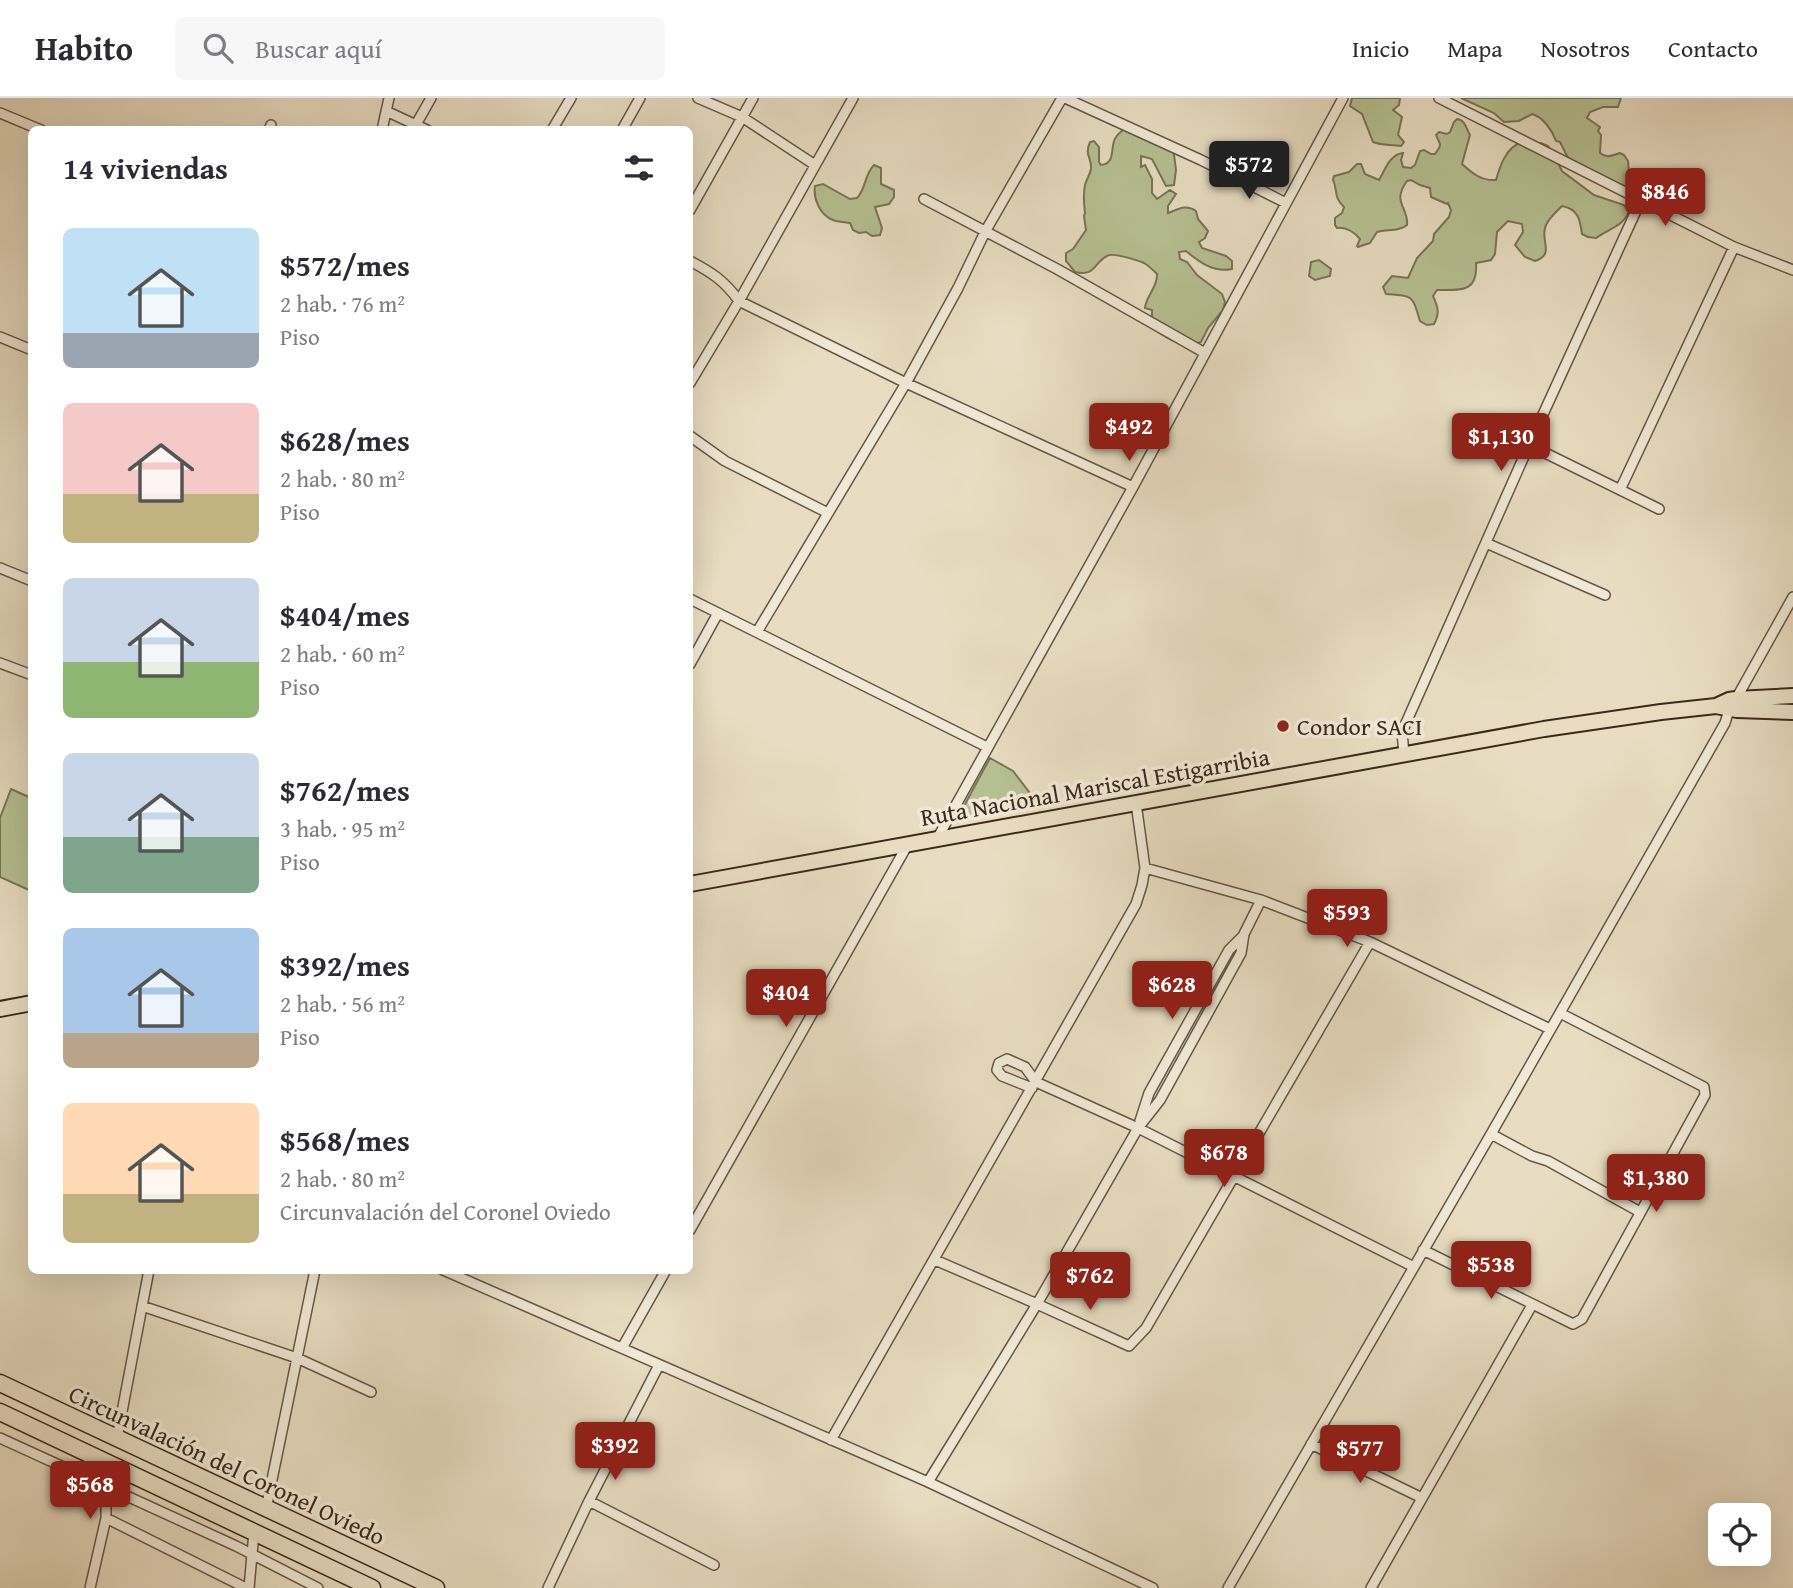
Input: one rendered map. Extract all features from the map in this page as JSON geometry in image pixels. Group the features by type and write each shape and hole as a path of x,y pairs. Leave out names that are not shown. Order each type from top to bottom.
{"highway":[{"name":"Circunvalación del Coronel Oviedo","path":"0,1383 436,1588"},
{"name":"Circunvalación del Coronel Oviedo","path":"0,1412 372,1588"}],"main road":[{"name":"Ruta Nacional Mariscal Estigarribia","path":"693,883 1544,729 1793,696"},
{"name":"Ruta Nacional Mariscal Estigarribia","path":"1727,705 1793,712"},
{"path":"0,1009 28,1004"}],"street":[{"path":"383,126 388,98"},
{"path":"415,126 430,98"},
{"path":"554,126 570,98"},
{"path":"624,126 640,98"},
{"path":"698,98 742,117 815,165"},
{"path":"693,204 753,98"},
{"path":"693,378 853,98"},
{"path":"757,632 906,383 985,232 1064,98 1201,160 1286,203"},
{"path":"937,839 1133,487 1343,98"},
{"path":"1438,98 1734,247 1793,270"},
{"path":"386,111 412,126"},
{"path":"0,113 31,126"},
{"path":"924,199 1057,269 1205,354"},
{"path":"1404,754 1402,732 1529,445 1642,200"},
{"path":"1620,490 1734,247"},
{"path":"693,262 727,284 739,301 906,383 1133,487"},
{"path":"0,337 28,348"},
{"path":"693,438 725,461 828,513"},
{"path":"1529,445 1659,509"},
{"path":"1486,543 1605,595"},
{"path":"0,568 28,579"},
{"path":"1228,1588 1725,723 1727,705 1793,597"},
{"path":"693,600 987,747"},
{"path":"693,659 718,613"},
{"path":"0,663 28,674"},
{"path":"831,1440 1136,904 1145,867 1136,803"},
{"path":"693,1225 908,844"},
{"path":"1145,867 1261,900 1370,942 1550,1029"},
{"path":"928,1482 1038,1304 1138,1128 1149,1093 1229,950 1244,934 1261,900"},
{"path":"934,1260 1129,1346 1146,1328 1370,942"},
{"path":"1423,1250 1573,1324 1582,1319 1705,1095 1703,1087 1560,1013"},
{"path":"1034,1085 1138,1128 1414,1267"},
{"path":"1491,1134 1532,1156 1548,1161 1640,1212"},
{"path":"117,1438 148,1274"},
{"path":"266,1509 314,1274"},
{"path":"452,1274 928,1482 1153,1588"},
{"path":"622,1348 664,1274"},
{"path":"1371,1588 1532,1305"},
{"path":"142,1306 297,1358 371,1392"},
{"path":"548,1588 659,1365"},
{"path":"0,1438 236,1546 318,1588"},
{"path":"1311,1444 1422,1498"},
{"path":"90,1588 106,1518 106,1501 100,1485 105,1461"},
{"path":"589,1501 714,1565"},
{"path":"106,1518 248,1588 254,1532"}],"green space":[{"path":"1352,98 1400,98 1399,105 1393,110 1402,117 1398,135 1404,142 1401,146 1373,142 1362,114 1350,106"},
{"path":"1461,98 1621,98 1618,107 1603,107 1590,112 1587,118 1600,127 1600,153 1608,156 1620,153 1624,155 1628,161 1629,173 1640,177 1639,185 1625,188 1572,162 1547,124 1532,114 1519,121 1504,122 1494,113"},
{"path":"1457,119 1464,123 1470,135 1462,164 1477,176 1496,180 1504,158 1515,145 1520,143 1526,147 1541,143 1548,146 1562,171 1594,195 1624,205 1629,211 1620,224 1596,238 1582,234 1577,216 1572,210 1562,206 1546,225 1545,255 1535,261 1525,257 1515,245 1523,232 1522,224 1508,221 1497,232 1495,254 1491,260 1476,263 1476,273 1471,285 1460,289 1437,290 1433,296 1437,317 1434,324 1427,325 1420,321 1410,299 1402,295 1386,294 1383,287 1392,276 1408,278 1417,258 1433,241 1434,234 1449,217 1451,210 1448,203 1431,197 1430,188 1411,180 1407,181 1402,188 1400,200 1407,225 1397,230 1377,232 1370,243 1358,247 1358,237 1350,230 1337,228 1335,225 1335,218 1342,213 1344,207 1337,197 1333,180 1334,176 1349,172 1357,164 1361,164 1365,174 1379,180 1391,159 1403,153 1403,167 1411,168 1415,165 1420,151 1435,154 1440,144 1436,135 1439,132 1450,132"},
{"path":"1124,129 1173,147 1176,170 1174,185 1166,186 1152,159 1141,156 1141,167 1145,165 1152,179 1152,193 1157,199 1170,190 1176,194 1168,206 1168,213 1186,208 1196,211 1198,219 1208,231 1205,238 1199,242 1202,248 1226,256 1232,261 1232,269 1213,268 1186,251 1179,252 1180,259 1187,262 1197,275 1222,294 1225,302 1223,310 1208,328 1201,342 1186,344 1165,337 1148,323 1152,310 1145,308 1157,274 1144,263 1110,255 1091,271 1082,273 1075,272 1066,261 1066,253 1073,249 1086,230 1084,192 1091,169 1088,150 1090,142 1094,141 1099,147 1101,165 1106,164 1111,158 1116,137"},
{"path":"874,165 881,168 881,184 894,190 894,197 889,204 875,207 882,228 880,235 872,236 853,230 850,223 828,218 818,206 815,186 823,184 850,199 857,198"},
{"path":"1319,260 1331,269 1330,276 1315,280 1309,276 1311,262"},
{"path":"990,758 1013,771 1039,805 958,817"},
{"path":"11,789 28,797 28,890 0,877 0,818"}],"place":[{"name":"Condor SACI","path":"1283,726"}]}
